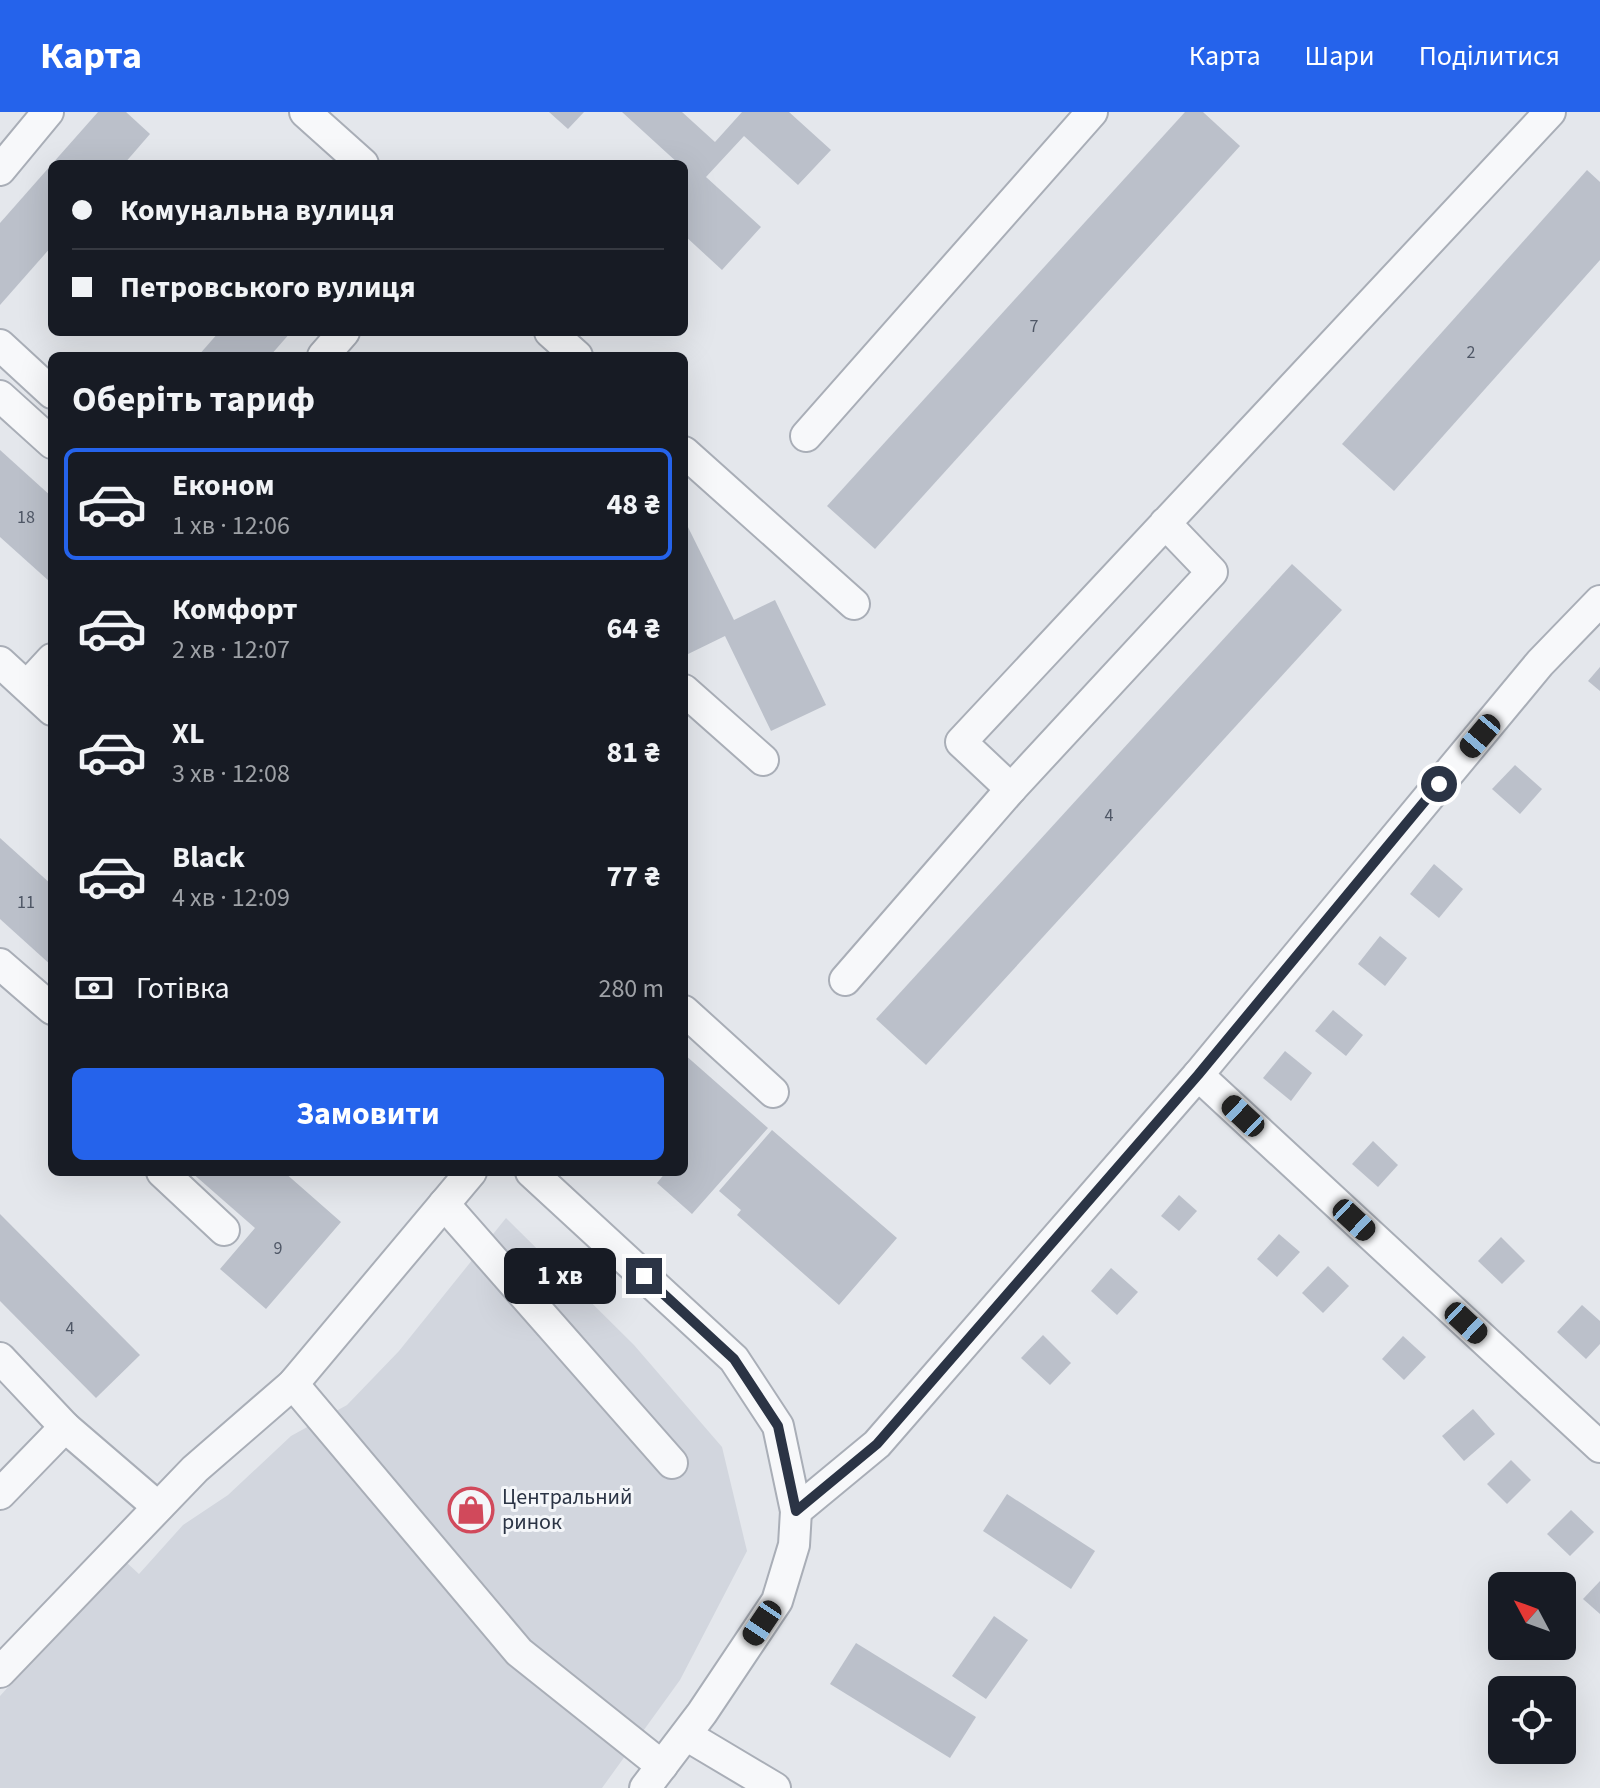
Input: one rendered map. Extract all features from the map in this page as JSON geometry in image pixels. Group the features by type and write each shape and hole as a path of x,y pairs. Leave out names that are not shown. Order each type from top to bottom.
{"street":[{"path":"0,170 48,112"},
{"path":"305,112 359,160"},
{"path":"806,436 1092,112"},
{"path":"1011,789 961,742 1550,112"},
{"path":"326,352 340,336"},
{"path":"554,336 572,352"},
{"path":"0,345 48,389"},
{"path":"0,396 48,439"},
{"path":"688,456 854,604"},
{"path":"845,980 1011,789 1212,572 1165,523"},
{"path":"796,1511 877,1444 1198,1075 1540,663 1600,601"},
{"path":"0,662 48,706"},
{"path":"27,686 48,663"},
{"path":"688,694 763,760"},
{"path":"0,964 48,1006"},
{"path":"688,1015 773,1092"},
{"path":"1198,1075 1600,1447"},
{"path":"166,1176 224,1230"},
{"path":"0,1672 195,1469 293,1384 468,1176"},
{"path":"293,1384 519,1652 654,1777 777,1601 794,1545 796,1511 778,1426 734,1359 535,1176"},
{"path":"444,1204 672,1463"},
{"path":"0,1358 65,1427 158,1507"},
{"path":"0,1494 65,1427"},
{"path":"686,1735 775,1788"}],"shaded area":[{"name":"Центральний ринок","path":"506,1218 634,1345 722,1447 747,1551 680,1680 602,1788 0,1788 0,1696 126,1562 139,1574 183,1525 228,1495 291,1436 347,1405 399,1351"}],"building":[{"path":"98,112 126,112 150,134 127,160 56,160"},
{"path":"549,112 584,112 568,129"},
{"path":"622,112 682,112 715,142 742,112 789,112 831,150 798,185 744,136 706,177 761,227 722,270 688,239 688,160 675,160"},
{"path":"1185,112 1203,112 1240,146 875,549 827,506"},
{"path":"48,169 48,251 0,305 0,223"},
{"path":"1587,170 1600,182 1600,260 1394,491 1342,444"},
{"path":"216,336 288,336 274,352 202,352"},
{"path":"0,450 48,493 48,580 0,537"},
{"path":"688,527 734,620 775,600 826,705 771,731 725,636 688,654"},
{"path":"1292,564 1342,610 926,1065 876,1019"},
{"path":"1600,667 1600,691 1588,681"},
{"path":"1515,765 1542,789 1520,814 1492,789"},
{"path":"0,838 48,881 48,962 0,919"},
{"path":"1434,864 1463,889 1439,918 1410,894"},
{"path":"1380,936 1407,958 1385,986 1358,964"},
{"path":"1333,1010 1363,1035 1346,1056 1315,1031"},
{"path":"1285,1051 1312,1073 1291,1101 1263,1078"},
{"path":"688,1058 768,1128 692,1214 657,1183 663,1176 688,1176"},
{"path":"772,1130 897,1238 839,1305 737,1215 741,1210 719,1191"},
{"path":"1373,1141 1398,1165 1378,1187 1352,1164"},
{"path":"196,1176 289,1176 341,1222 266,1309 220,1269 255,1228"},
{"path":"1179,1195 1197,1211 1179,1231 1161,1216"},
{"path":"0,1214 140,1355 96,1398 0,1301"},
{"path":"1279,1234 1300,1252 1277,1277 1257,1259"},
{"path":"1501,1237 1525,1261 1502,1284 1478,1261"},
{"path":"1328,1266 1349,1286 1323,1313 1302,1293"},
{"path":"1111,1268 1138,1292 1117,1315 1091,1291"},
{"path":"1582,1305 1600,1321 1600,1344 1586,1359 1557,1332"},
{"path":"1043,1335 1071,1363 1050,1385 1021,1358"},
{"path":"1403,1336 1426,1357 1404,1380 1382,1359"},
{"path":"1473,1409 1495,1434 1464,1461 1442,1436"},
{"path":"1511,1460 1531,1480 1507,1504 1487,1484"},
{"path":"1007,1494 1095,1551 1071,1589 983,1531"},
{"path":"1571,1510 1594,1532 1570,1556 1547,1534"},
{"path":"1600,1581 1600,1614 1583,1599"},
{"path":"994,1616 1028,1640 986,1699 952,1676"},
{"path":"856,1643 976,1717 950,1758 830,1684"}],"place":[{"name":"Центральний ринок","path":"471,1510"}],"route":[{"path":"644,1276 734,1359 778,1426 796,1511 877,1444 1198,1075 1439,784"}]}
